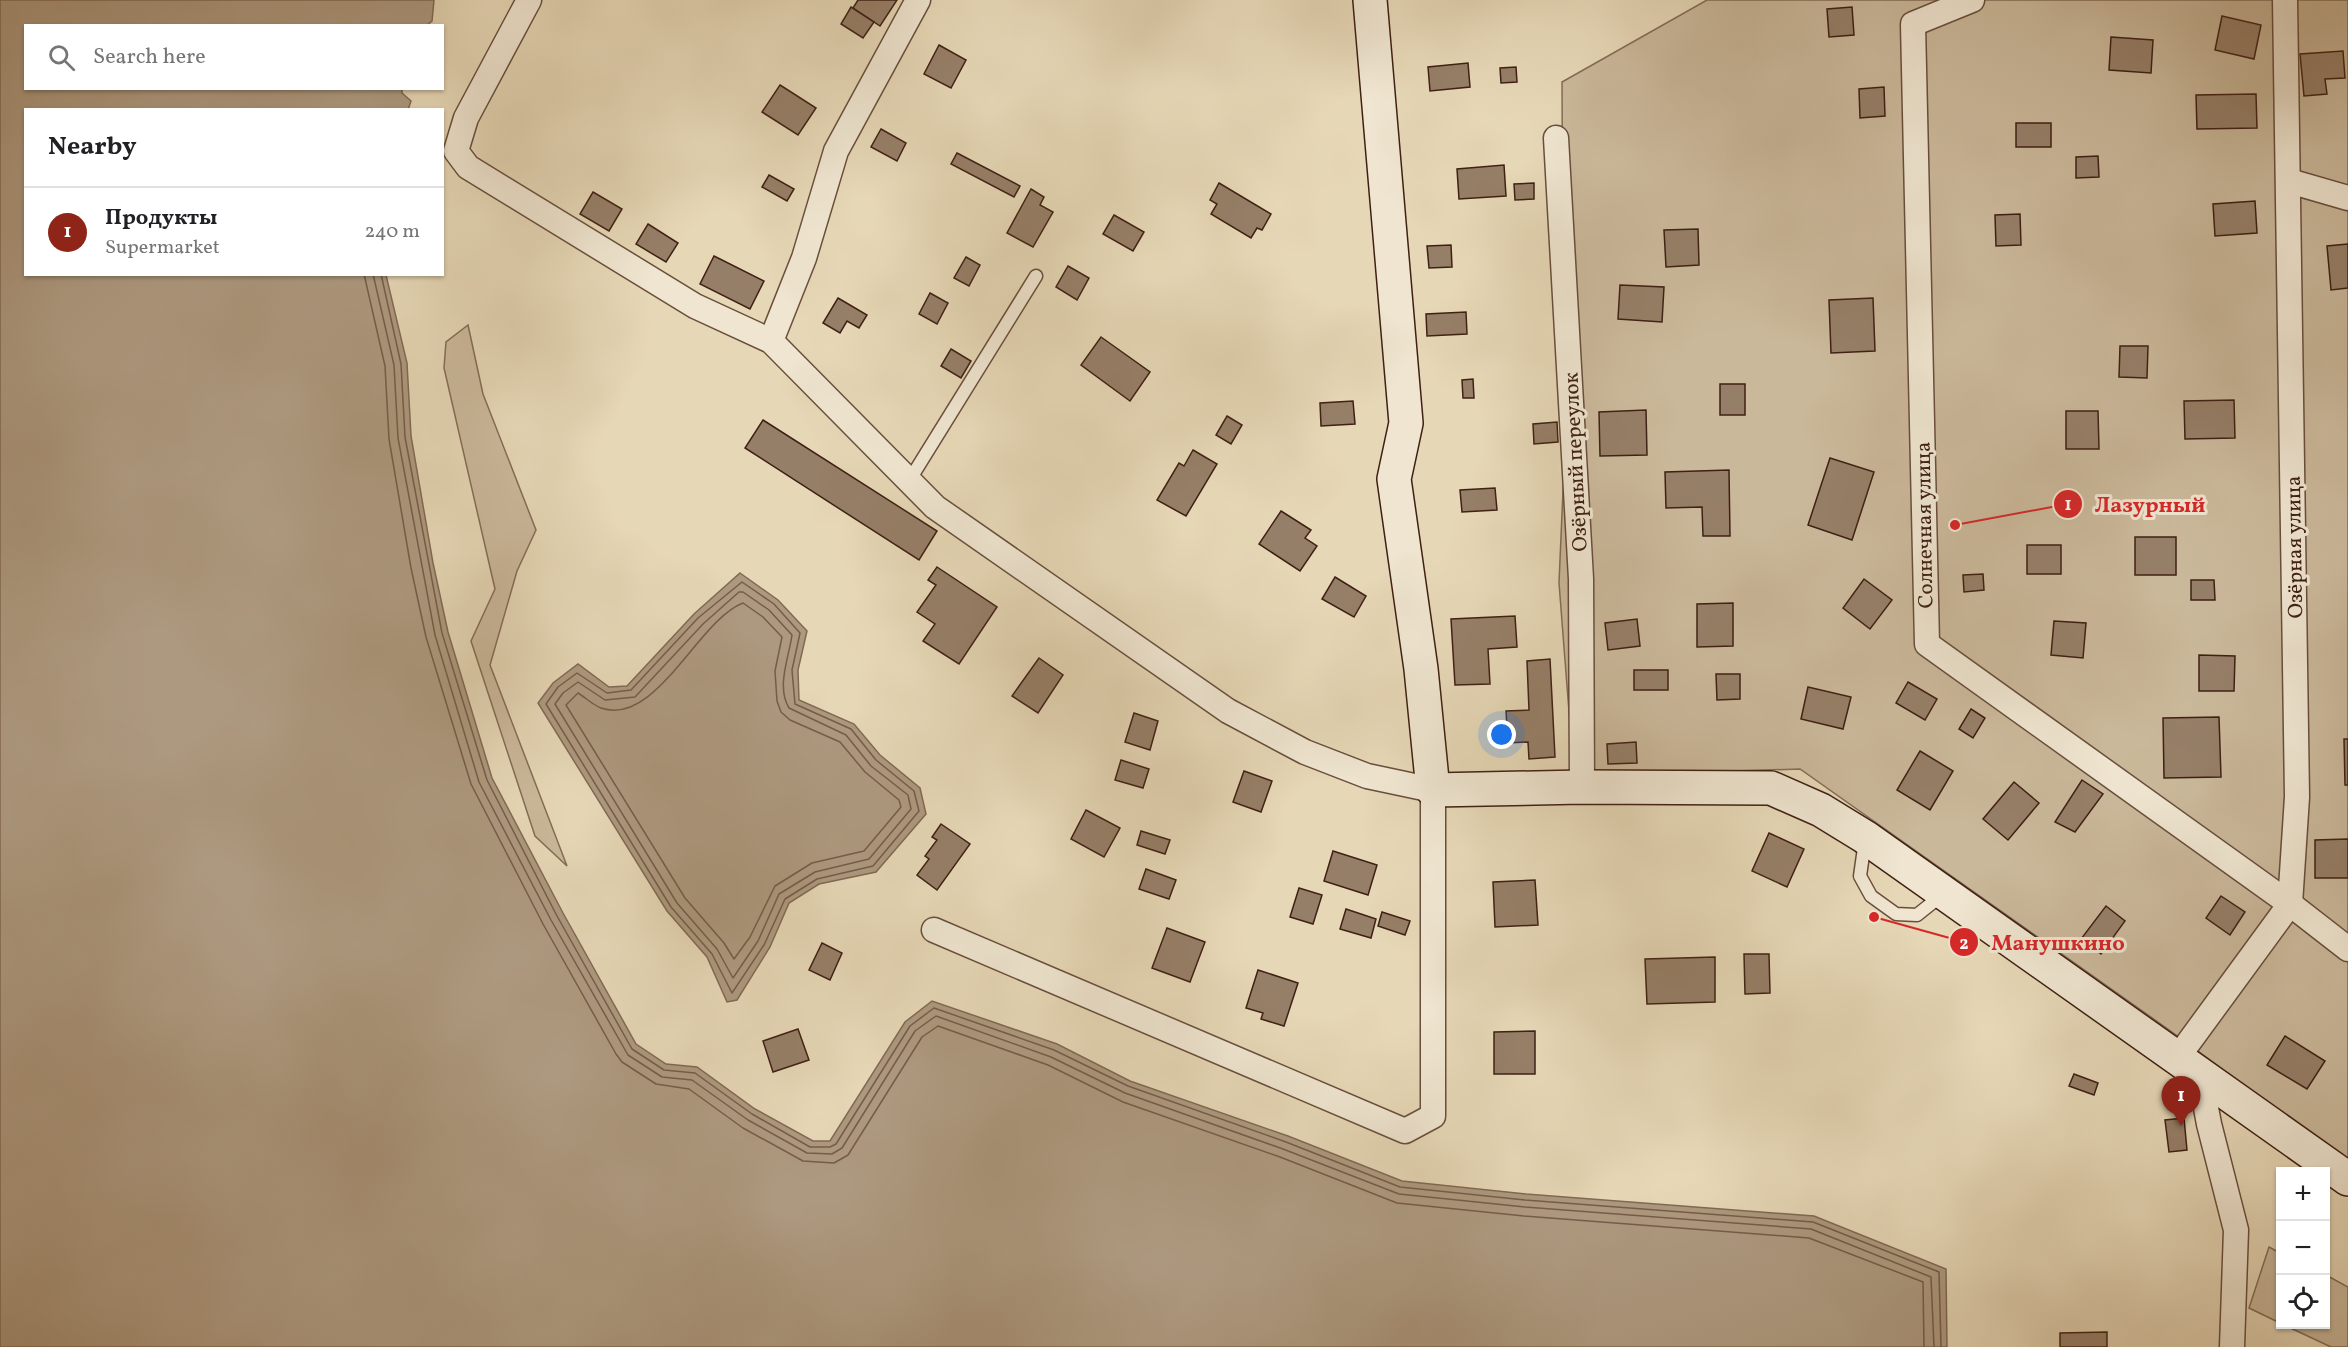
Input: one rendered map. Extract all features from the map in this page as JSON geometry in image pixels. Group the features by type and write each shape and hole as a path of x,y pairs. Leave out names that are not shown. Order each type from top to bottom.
{"street":[{"path":"529,0 466,118 456,151 468,167 695,306 771,341 935,507 1228,711 1305,752 1367,776 1433,790 1582,787 1771,788 1821,810 1865,837 2348,1179"},
{"path":"771,341 804,258 836,151 918,0"},
{"path":"934,930 1405,1131 1433,1116 1433,790 1420,669 1394,479 1406,423 1370,0"},
{"name":"Солнечная улица","path":"1972,0 1913,24 1927,644 2290,904"},
{"name":"Озёрная улица","path":"2285,0 2297,797 2290,904"},
{"name":"Озёрный переулок","path":"1556,138 1581,579 1582,787"},
{"path":"2289,181 2348,198"},
{"path":"2189,1066 2290,904 2348,949"},
{"path":"2189,1066 2209,1124 2236,1230 2232,1347"}],"lane":[{"path":"909,481 1036,276"},
{"path":"1865,837 1860,876 1871,896 1896,914 1917,915 1946,893"}],"shaded area":[{"path":"1707,0 2348,0 2348,1162 2172,1032 1800,769 1574,776 1559,583 1564,467 1562,82"},
{"path":"468,325 483,394 536,530 517,571 490,665 567,866 535,836 471,641 495,589 444,368 446,342"},
{"path":"2269,1247 2276,1251 2276,1321 2249,1308"},
{"path":"2330,1277 2348,1287 2348,1347 2331,1347 2293,1329 2330,1329"}],"water":[{"path":"0,0 434,0 432,21 428,24 24,24 24,90 402,90 402,93 411,101 409,108 24,108 24,276 386,276 407,363 411,436 433,563 448,632 492,778 563,913 636,1044 666,1064 697,1067 755,1109 813,1141 830,1141 905,1022 932,1001 1057,1044 1130,1081 1288,1136 1402,1181 1526,1194 1814,1216 1946,1269 1947,1347 0,1347"},
{"path":"740,573 778,600 807,631 798,670 799,700 854,724 880,755 920,788 926,814 876,872 819,884 789,903 770,947 737,1000 727,1002 707,957 667,911 538,703 553,683 578,664 609,687 627,686 694,614"}],"building":[{"path":"858,0 897,0 880,26 853,8"},
{"path":"851,7 874,22 863,38 841,24"},
{"path":"1852,7 1854,35 1829,37 1827,9"},
{"path":"2222,16 2261,25 2254,59 2215,50"},
{"path":"2111,37 2153,40 2151,73 2109,70"},
{"path":"939,45 966,60 951,88 924,74"},
{"path":"2343,51 2345,78 2325,79 2327,94 2304,96 2300,54"},
{"path":"1468,63 1470,87 1430,91 1428,67"},
{"path":"1516,67 1517,82 1501,83 1500,68"},
{"path":"780,85 816,108 798,135 762,112"},
{"path":"1884,87 1885,116 1860,118 1859,89"},
{"path":"2256,94 2257,128 2197,129 2196,95"},
{"path":"2016,123 2051,123 2051,147 2016,147"},
{"path":"881,129 906,143 897,161 871,147"},
{"path":"957,153 1020,186 1014,197 951,164"},
{"path":"2098,156 2099,177 2076,178 2076,157"},
{"path":"1504,165 1506,196 1459,199 1457,169"},
{"path":"769,175 794,189 787,201 762,187"},
{"path":"1219,183 1271,214 1262,230 1257,228 1251,238 1211,214 1217,204 1210,200"},
{"path":"1534,183 1534,199 1515,200 1514,184"},
{"path":"1031,189 1044,197 1040,205 1053,212 1033,247 1007,233"},
{"path":"593,192 622,209 609,231 580,214"},
{"path":"2255,201 2257,233 2215,236 2213,204"},
{"path":"2020,214 2021,245 1996,246 1995,215"},
{"path":"1114,215 1144,232 1133,251 1103,234"},
{"path":"648,224 678,243 666,262 636,244"},
{"path":"1698,229 1699,265 1666,267 1664,230"},
{"path":"2348,244 2348,288 2331,290 2327,246"},
{"path":"1451,245 1452,267 1429,268 1427,246"},
{"path":"714,256 764,281 750,309 700,284"},
{"path":"966,257 980,265 969,286 954,278"},
{"path":"1068,266 1089,278 1077,300 1056,287"},
{"path":"1620,285 1664,287 1662,322 1618,319"},
{"path":"930,293 948,303 937,324 919,314"},
{"path":"838,298 867,315 859,328 847,321 840,333 823,323"},
{"path":"1873,298 1875,351 1831,353 1829,300"},
{"path":"1466,312 1467,334 1427,336 1426,314"},
{"path":"1101,337 1150,372 1130,401 1081,365"},
{"path":"2120,346 2148,346 2147,378 2119,377"},
{"path":"951,349 971,361 961,378 941,366"},
{"path":"1473,379 1474,398 1463,398 1462,380"},
{"path":"1720,384 1745,384 1745,415 1720,415"},
{"path":"2234,400 2235,438 2185,439 2184,401"},
{"path":"1353,401 1355,424 1321,426 1320,403"},
{"path":"1646,410 1647,455 1600,456 1599,412"},
{"path":"2066,411 2098,411 2099,449 2066,449"},
{"path":"1227,416 1242,425 1231,444 1216,435"},
{"path":"763,420 937,531 919,560 745,448"},
{"path":"1557,422 1558,442 1534,444 1533,424"},
{"path":"1193,450 1217,464 1186,516 1157,500 1179,463 1184,466"},
{"path":"1830,458 1874,472 1852,540 1808,525"},
{"path":"1729,470 1730,536 1703,536 1702,507 1666,508 1665,472"},
{"path":"1495,488 1497,510 1462,512 1460,490"},
{"path":"1281,511 1311,530 1305,538 1317,546 1300,571 1259,544"},
{"path":"2135,537 2176,537 2176,575 2135,575"},
{"path":"2027,545 2061,545 2061,574 2027,574"},
{"path":"937,567 997,607 959,664 923,641 935,624 917,612 936,585 928,580"},
{"path":"1983,574 1984,590 1964,592 1963,575"},
{"path":"1335,577 1366,596 1354,617 1322,599"},
{"path":"1864,579 1892,600 1870,629 1843,608"},
{"path":"2191,580 2214,580 2215,600 2191,600"},
{"path":"1733,603 1733,646 1697,647 1697,604"},
{"path":"1515,616 1517,647 1488,649 1490,684 1455,685 1451,619"},
{"path":"1637,619 1640,646 1608,650 1605,623"},
{"path":"2054,621 2086,623 2083,658 2051,655"},
{"path":"2199,655 2235,656 2234,691 2199,691"},
{"path":"1039,658 1063,675 1038,713 1012,696"},
{"path":"1550,659 1555,757 1529,759 1528,742 1508,743 1506,711 1529,710 1527,661"},
{"path":"1634,670 1668,670 1668,690 1634,690"},
{"path":"1716,674 1740,674 1740,699 1717,700"},
{"path":"1908,682 1937,699 1925,720 1896,703"},
{"path":"1808,687 1851,697 1843,729 1801,719"},
{"path":"1971,709 1985,718 1973,738 1959,729"},
{"path":"1134,713 1158,721 1150,750 1125,742"},
{"path":"2219,717 2221,777 2164,778 2163,718"},
{"path":"2344,739 2348,739 2348,785 2345,785"},
{"path":"1636,742 1637,763 1608,764 1607,744"},
{"path":"1920,751 1953,771 1930,810 1897,790"},
{"path":"1121,760 1149,769 1143,788 1115,780"},
{"path":"1244,771 1272,781 1261,812 1233,802"},
{"path":"2082,780 2103,794 2075,832 2055,822"},
{"path":"2014,782 2039,803 2008,840 1983,819"},
{"path":"1086,810 1120,828 1104,857 1071,839"},
{"path":"941,824 970,844 937,890 917,875 929,859 925,856 937,840 932,837"},
{"path":"1141,831 1170,840 1165,854 1137,845"},
{"path":"1769,833 1804,849 1787,887 1752,871"},
{"path":"2348,839 2348,878 2315,878 2315,840"},
{"path":"1333,851 1377,865 1368,895 1324,881"},
{"path":"1146,869 1176,880 1169,899 1139,889"},
{"path":"1535,880 1538,925 1495,927 1493,882"},
{"path":"1299,888 1322,895 1313,924 1290,917"},
{"path":"2221,896 2245,912 2230,935 2206,918"},
{"path":"2106,906 2125,921 2101,954 2081,939"},
{"path":"1346,909 1376,919 1371,938 1340,929"},
{"path":"1382,912 1410,921 1405,935 1378,926"},
{"path":"1167,928 1205,942 1190,982 1152,968"},
{"path":"822,943 842,953 830,980 809,970"},
{"path":"1744,954 1769,954 1770,993 1745,994"},
{"path":"1715,957 1715,1002 1647,1004 1645,959"},
{"path":"1258,970 1298,983 1284,1026 1261,1019 1263,1013 1246,1008"},
{"path":"798,1029 809,1060 773,1072 763,1041"},
{"path":"1535,1031 1535,1074 1494,1074 1494,1032"},
{"path":"2285,1036 2325,1061 2307,1089 2267,1065"},
{"path":"2074,1074 2098,1083 2094,1095 2069,1086"},
{"path":"2184,1118 2187,1150 2169,1152 2165,1120"},
{"path":"2107,1332 2107,1347 2060,1347 2060,1333"}],"place":[{"name":"Лазурный","path":"1955,525"},
{"name":"Манушкино","path":"1874,917"},
{"name":"Продукты","path":"2181,1126"}]}
